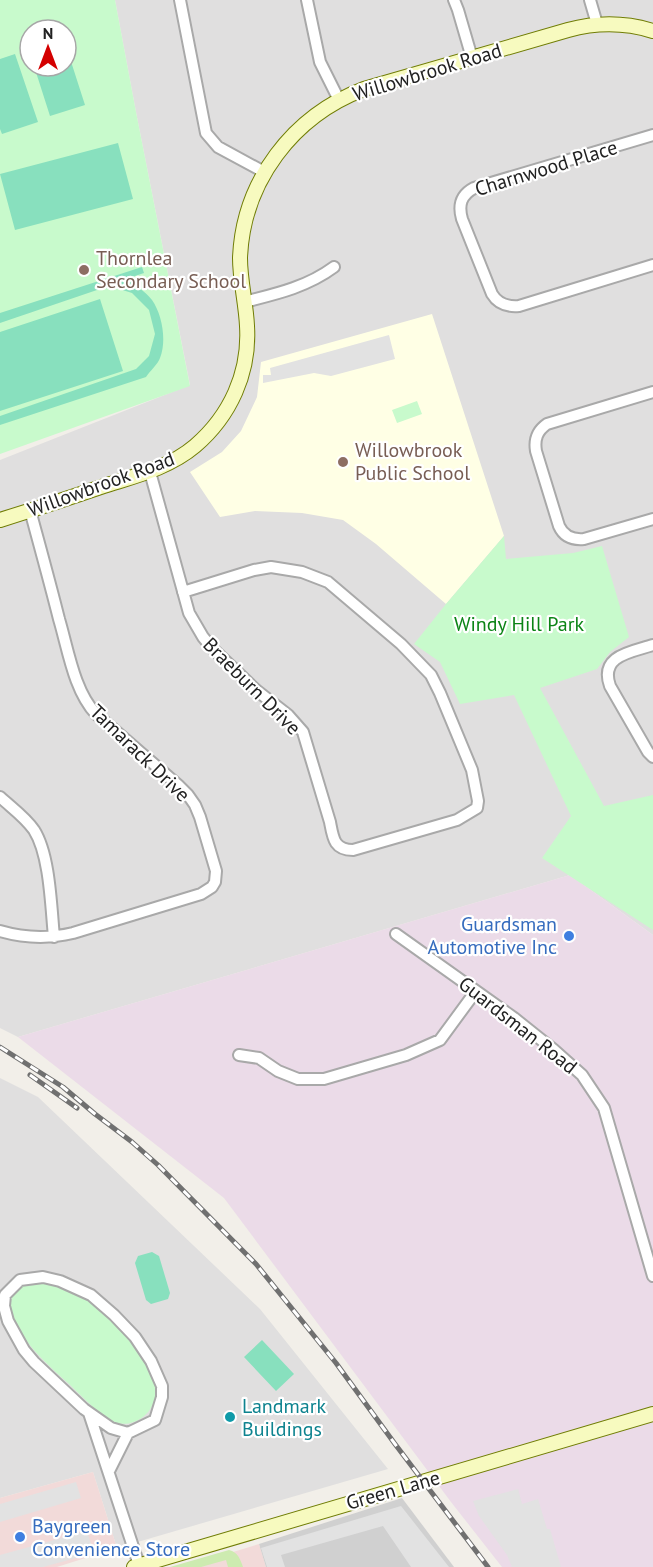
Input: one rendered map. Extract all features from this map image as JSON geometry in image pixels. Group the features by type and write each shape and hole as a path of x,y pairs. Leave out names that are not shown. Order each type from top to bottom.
{"street":[{"path":"180,0 206,133 218,147 264,172"},
{"path":"308,0 318,57 339,100"},
{"path":"454,0 472,58"},
{"path":"590,0 597,24"},
{"name":"Willowbrook Road","path":"0,520 150,472 175,460 194,447 215,426 230,405 241,378 245,360 247,327 240,277 240,258 243,229 251,201 264,172 281,148 318,113 339,100 376,85 568,30 597,24 630,25 653,31"},
{"name":"Charnwood Place","path":"653,135 474,188 465,194 460,209 492,294 498,302 508,306 519,306 653,265"},
{"path":"244,302 292,290 315,280 334,267"},
{"path":"653,392 548,424 538,434 535,442 559,526 565,535 576,540 584,540 653,519"},
{"name":"Braeburn Drive","path":"150,472 183,592 189,613 212,648 256,690 288,715 303,732 337,844 342,848 353,850 457,820 477,808 478,801 472,770 444,702 430,675 400,644 328,582 302,572 271,567 183,592"},
{"name":"Tamarack Drive","path":"0,931 26,937 54,937 73,933 201,894 212,887 216,871 200,817 192,799 96,714 82,694 30,510"},
{"path":"653,645 618,657 609,666 608,677 610,686 653,757"},
{"path":"0,798 29,824 41,844 46,860 54,937"},
{"name":"Guardsman Road","path":"396,934 514,1018 582,1075 604,1108 653,1276"},
{"path":"239,1056 259,1058 278,1071 298,1079 324,1080 406,1055 440,1040 476,990"},
{"path":"108,1467 128,1432 155,1420 162,1397 162,1386 151,1361 135,1337 91,1295 60,1281 43,1277 20,1280 3,1297 4,1319 24,1350 89,1413 111,1428 128,1432"},
{"path":"89,1413 108,1467 137,1566"},
{"name":"Green Lane","path":"137,1566 653,1414"}],"shaded area":[{"path":"115,0 653,0 653,935 570,875 18,1037 0,1028 0,460 190,385"},
{"name":"Willowbrook Public School","path":"432,314 504,536 446,604 376,544 343,520 302,513 255,511 220,517 190,472 222,452 241,431 257,397 261,362"},
{"path":"389,335 395,359 331,376 314,373 263,383 263,375 271,375 270,368"},
{"path":"570,875 653,935 653,1567 502,1567 224,1198 18,1037"},
{"path":"0,1078 38,1097 260,1309 388,1469 117,1548 93,1472 0,1498"},
{"path":"93,1472 117,1548 57,1567 0,1567 0,1498"},
{"path":"76,1482 81,1498 0,1522 0,1504"},
{"path":"518,1489 522,1504 538,1499 561,1567 512,1567 507,1555 479,1516 473,1501"},
{"path":"402,1498 454,1567 266,1567 259,1544"},
{"path":"401,1506 449,1567 411,1567 383,1526 281,1555 285,1567 267,1567 261,1548"},
{"path":"87,1531 94,1553 43,1567 0,1567 0,1555"},
{"path":"259,1544 266,1567 184,1567"}],"green space":[{"name":"Thornlea Secondary School","path":"0,0 115,0 190,386 0,454"},
{"path":"15,54 18,63 18,78 23,78 38,122 2,134 0,129 0,59"},
{"path":"38,78 76,78 85,105 50,116"},
{"path":"118,143 133,199 15,230 0,174"},
{"path":"142,267 144,273 126,279 143,291 156,306 163,336 158,363 146,377 0,425 0,416 136,369 149,356 155,334 149,310 132,293 113,287 97,290 0,323 0,313"},
{"path":"100,299 123,371 0,411 0,332"},
{"path":"417,401 422,414 397,423 392,410"},
{"name":"Windy Hill Park","path":"504,536 506,559 573,553 602,546 629,637 610,652 597,669 540,688 604,806 653,795 653,930 542,858 571,816 514,695 460,704 440,662 414,644"},
{"path":"152,1252 159,1256 170,1293 168,1299 151,1304 146,1300 135,1263 138,1256"},
{"path":"27,1283 48,1284 81,1296 101,1308 127,1334 150,1369 155,1382 154,1402 143,1417 126,1424 106,1419 39,1356 20,1331 13,1318 11,1306 13,1294 20,1286"},
{"path":"262,1340 294,1374 276,1391 244,1357"},
{"path":"229,1550 237,1554 243,1567 228,1567 226,1560 201,1567 170,1567"}],"railway":[{"path":"0,1047 63,1087 132,1142 158,1165 256,1264 336,1363 488,1567"},
{"path":"30,1075 77,1108"}],"place":[{"name":"Thornlea Secondary School","path":"84,270"},
{"name":"Willowbrook Public School","path":"343,462"},
{"name":"Guardsman Automotive Inc","path":"569,936"},
{"name":"Landmark Buildings","path":"230,1417"},
{"name":"Baygreen Convenience Store","path":"20,1537"}]}
